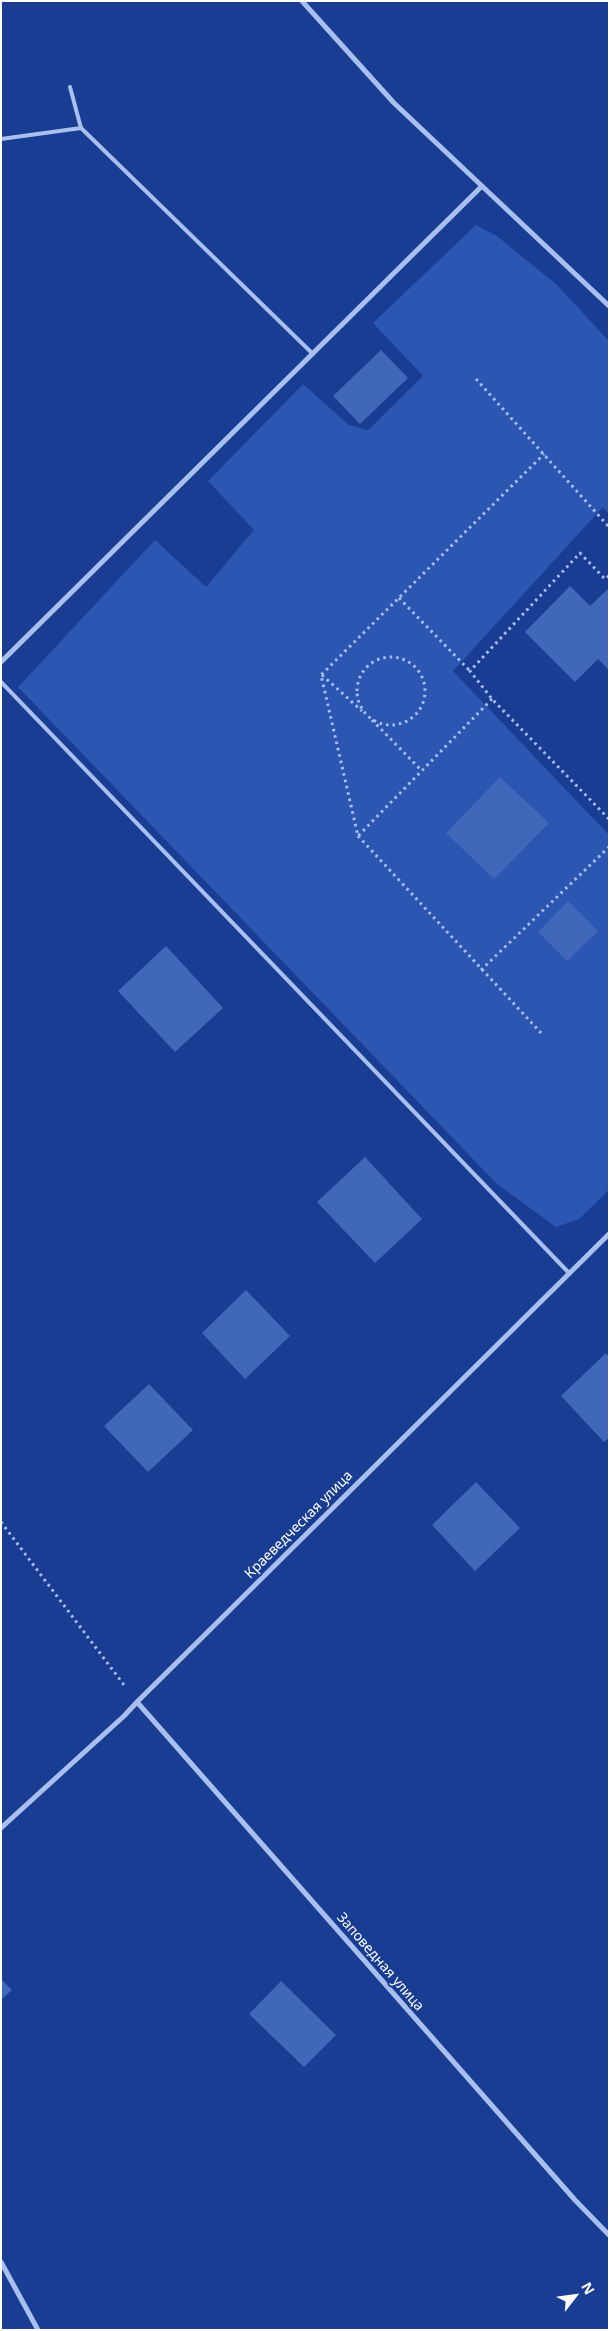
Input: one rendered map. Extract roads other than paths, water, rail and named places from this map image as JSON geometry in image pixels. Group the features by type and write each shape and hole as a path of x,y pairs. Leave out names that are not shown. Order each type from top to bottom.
{"street":[{"path":"302,1 394,103 609,306"},
{"path":"1,662 482,186"},
{"name":"Краеведческая улица","path":"1,1828 124,1716 609,1234"},
{"name":"Заповедная улица","path":"137,1702 568,2193 609,2234"},
{"path":"1,2262 38,2330"}],"lane":[{"path":"70,88 81,128 313,354"},
{"path":"1,140 81,128"},
{"path":"1,682 569,1273"}]}
